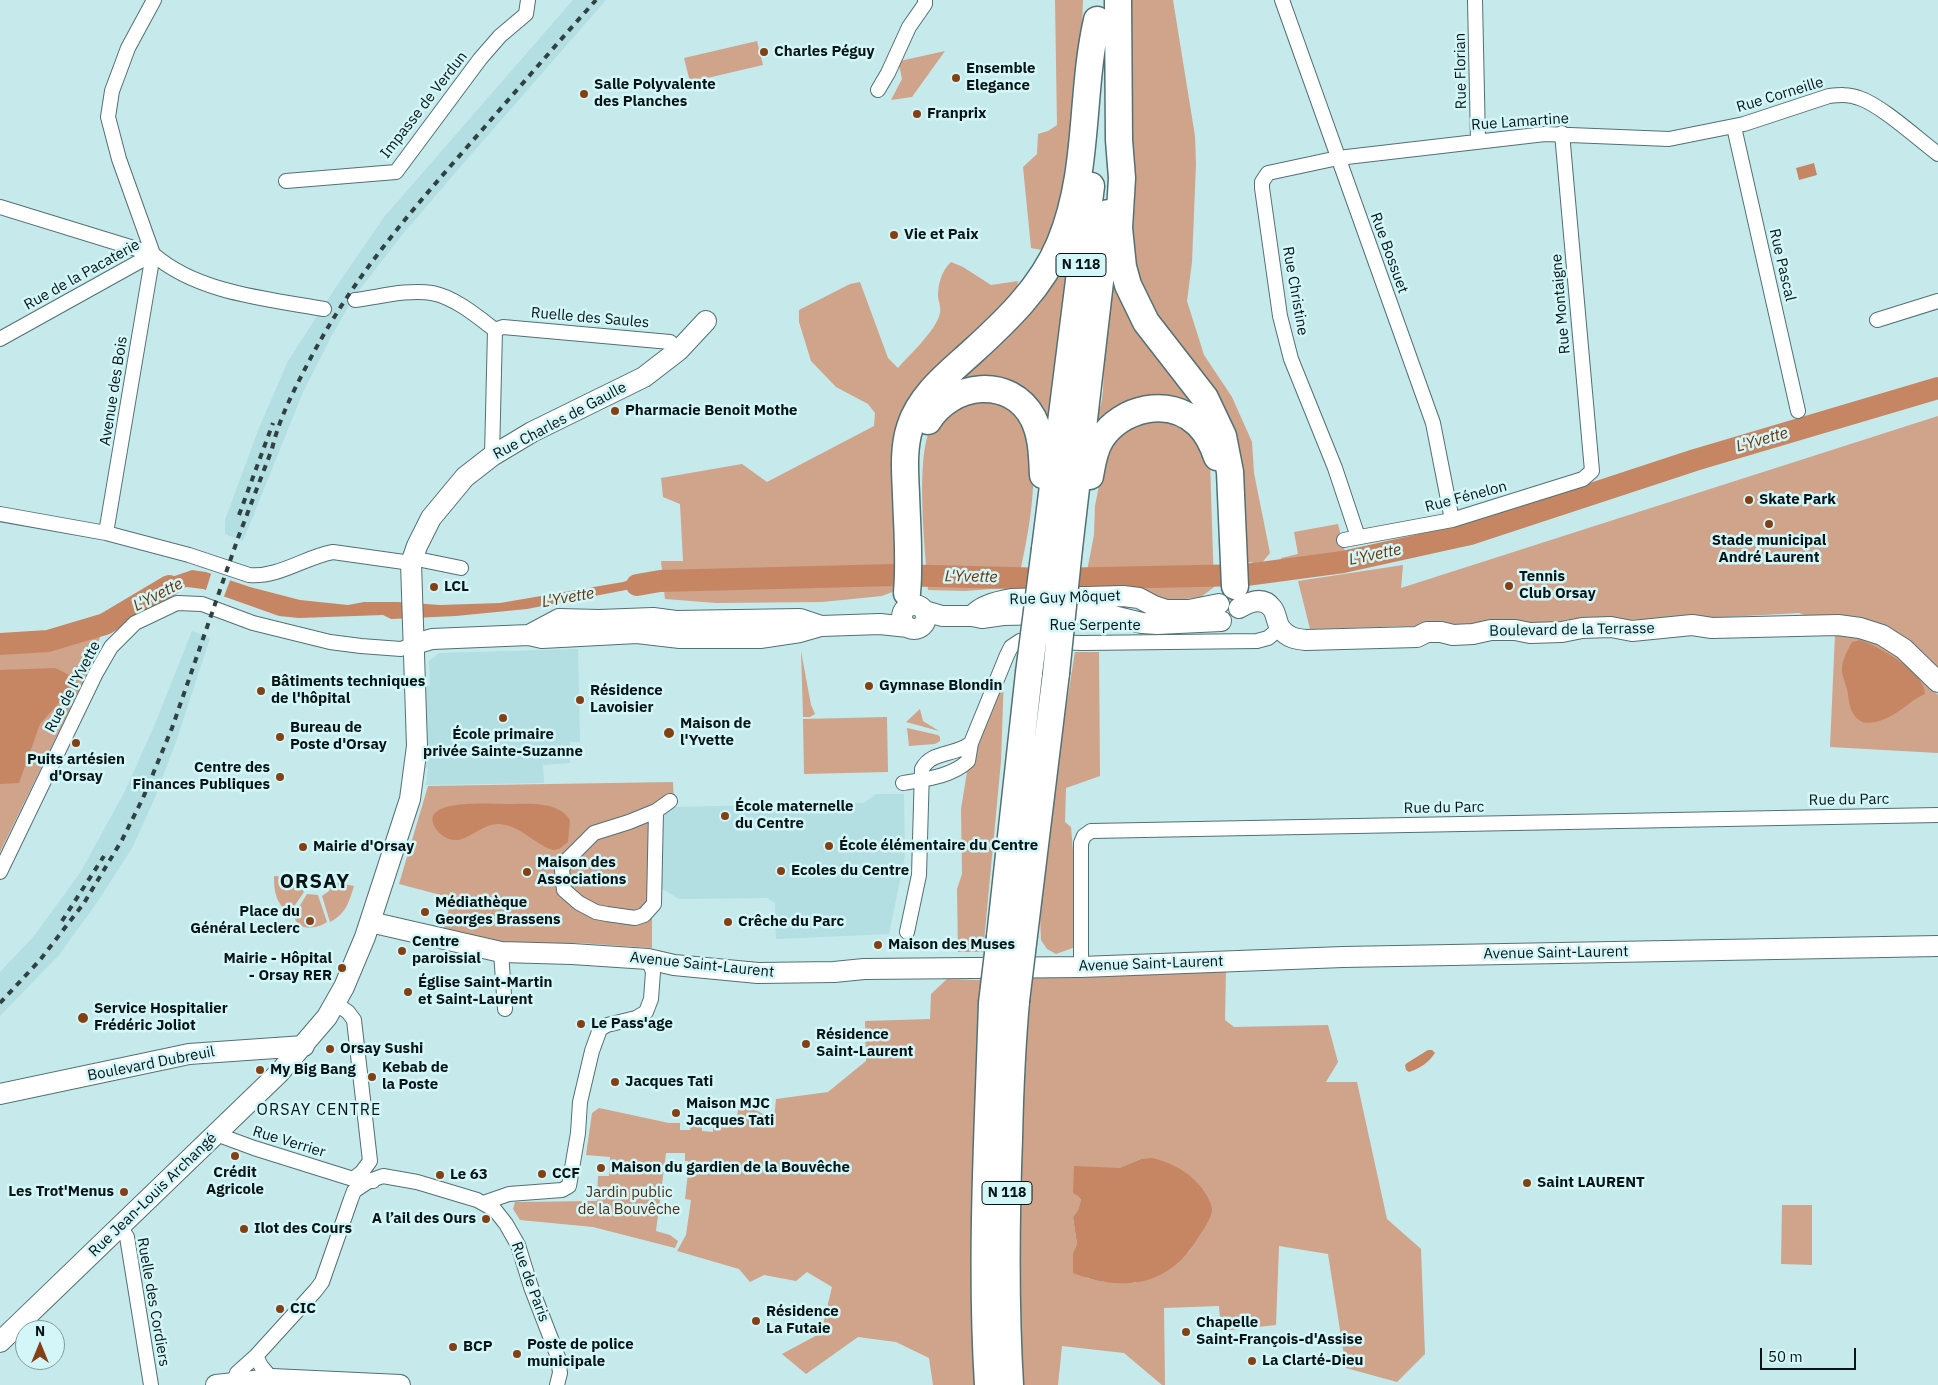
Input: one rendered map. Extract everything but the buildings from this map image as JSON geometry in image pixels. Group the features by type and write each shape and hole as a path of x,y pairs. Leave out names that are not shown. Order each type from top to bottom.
{"highway":[{"name":"N 118","path":"1012,936 1030,673 1057,548 1119,140 1118,0"},
{"name":"N 118","path":"988,1385 984,1240 987,1113 1012,936 1056,673 1057,548 1050,509 1090,199 1096,108 1096,10"},
{"path":"916,600 904,464 906,438 910,424 928,395 1002,324 1032,289 1045,272 1059,244 1070,215 1081,162 1096,10"},
{"path":"1119,140 1122,178 1119,228 1128,285 1146,322 1205,398 1223,436 1230,472 1228,593"},
{"path":"916,600 917,470 921,439 926,424 933,412 944,401 953,395 981,388 1011,396 1023,405 1032,417 1040,434 1044,494 1050,509"},
{"path":"1057,548 1082,526 1093,460 1101,440 1116,423 1133,412 1153,407 1173,410 1196,422 1214,450 1219,470 1228,593"},
{"name":"N 118","path":"1004,1002 1012,1042 1006,1201 1007,1335 1010,1385"}],"main road":[{"name":"Rue Charles de Gaulle","path":"370,922 410,800 417,746 412,560 431,518 465,477 492,456 532,432 644,377 679,350 706,321"},
{"name":"Rue Guy Môquet","path":"415,644 432,639 530,635 559,619 599,620 652,626 676,621 800,626 880,624 916,600 982,618 1003,615 1101,613 1142,623 1157,624 1228,593"},
{"path":"1228,593 1250,601 1266,604 1272,608 1280,628"},
{"name":"Boulevard de la Terrasse","path":"1280,628 1288,636 1306,640 1417,637 1428,632 1441,632 1453,635 1499,630 1515,630 1530,633 1612,627 1632,631 1692,625 1712,628 1838,625 1860,628 1882,635 1904,649 1938,682"},
{"name":"Avenue Saint-Laurent","path":"370,922 501,952 648,959 682,966 771,974 864,969 1081,967 1343,957 1938,946"},
{"name":"Rue Jean-Louis Archangé","path":"0,1342 279,1074 304,1046 327,1017 344,987 370,922"},
{"name":"Boulevard Dubreuil","path":"0,1094 189,1054 304,1046"},
{"path":"228,1384 272,1379 400,1385"}],"street":[{"path":"153,254 119,159 108,117 112,91 128,48 154,0"},
{"name":"Impasse de Verdun","path":"286,180 396,172 480,59 500,36 526,14 528,0"},
{"name":"Rue Bossuet","path":"1282,0 1433,423 1452,520"},
{"name":"Rue Florian","path":"1476,0 1478,141"},
{"path":"878,90 909,27 928,2"},
{"name":"Rue Corneille","path":"1734,127 1828,96 1843,95 1858,97 1871,103 1938,154"},
{"name":"Rue Lamartine","path":"1338,158 1545,134 1669,139 1734,127"},
{"name":"Rue Pascal","path":"1734,127 1798,411"},
{"name":"Rue Montaigne","path":"1562,134 1592,471"},
{"name":"Rue Christine","path":"1338,158 1268,173 1262,182 1262,188 1280,316 1291,359 1335,468 1358,537"},
{"path":"0,207 153,254"},
{"name":"Rue de la Pacaterie","path":"0,339 153,254 199,282 264,298 324,309"},
{"name":"Avenue des Bois","path":"106,533 153,254"},
{"path":"355,300 409,293 432,293 452,301 495,330 492,456"},
{"path":"1877,320 1938,301"},
{"name":"Ruelle des Saules","path":"495,330 503,327 670,342 679,350"},
{"name":"Rue Fénelon","path":"1344,540 1452,520 1583,479 1592,471"},
{"path":"0,514 106,533 188,554 249,575 269,574 320,554 333,552 412,560 461,568"},
{"name":"Rue de l'Yvette","path":"0,872 96,673 111,647 135,622 178,603 193,603 202,604 253,623 330,642 402,649 415,644"},
{"name":"Rue Serpente","path":"903,783 956,770 968,761 971,743 1007,655 1011,648 1020,641 1082,643 1257,641 1268,638 1280,628"},
{"path":"907,932 919,875 922,769 926,762 960,750 971,743"},
{"path":"656,811 654,904 644,915 635,918 596,912 579,903 564,890 562,870 565,862 594,832 629,822 656,811 670,801"},
{"name":"Rue du Parc","path":"1081,967 1081,843 1084,836 1091,831 1938,815"},
{"path":"501,952 506,1009"},
{"path":"483,1203 509,1194 562,1190 569,1186 578,1133 580,1102 592,1051 600,1029 607,1025 636,1018 646,1012 651,1000 653,972 648,959"},
{"path":"335,1003 348,1012 354,1020 370,1161 383,1176"},
{"name":"Rue Verrier","path":"216,1134 354,1185"},
{"path":"228,1384 256,1356 322,1282 354,1185 370,1161"},
{"name":"Rue de Paris","path":"369,1181 383,1176 417,1182 483,1203 495,1210 518,1245 531,1287 558,1357 560,1373 557,1385"},
{"path":"354,1185 369,1181 416,1188"},
{"name":"Ruelle des Cordiers","path":"120,1227 126,1237 151,1385"},
{"path":"256,1356 261,1366 272,1379"}],"shaded area":[{"path":"573,0 606,0 402,235 353,298 303,392 243,541 225,534 225,520 259,428 288,361 336,287 385,216"},
{"path":"192,631 210,638 177,739 153,802 132,848 98,901 59,955 0,1016 0,972 34,936 80,873 125,791 155,724"},
{"name":"École primaire privée Sainte-Suzanne","path":"578,649 580,742 570,742 570,763 543,765 544,783 426,785 428,769 426,768 424,686 430,686 429,661 439,653"},
{"name":"Ecoles du Centre","path":"876,794 904,794 905,856 889,934 776,939 775,903 767,898 679,899 658,886 661,813 670,807 864,803"}],"green space":[{"path":"1055,0 1083,0 1080,85 1073,160 1058,211 1042,250 1031,248 1023,167 1037,154 1038,134 1048,131 1057,125"},
{"path":"1127,0 1173,0 1195,136 1196,164 1192,262 1187,301 1204,355 1232,397 1252,442 1254,473 1270,553 1261,564 1248,562 1235,448 1144,299 1128,246"},
{"path":"757,41 763,65 690,82 684,58"},
{"path":"945,51 912,97 891,100 902,79 900,61"},
{"path":"1070,252 1051,429 973,380 962,379 960,375"},
{"path":"951,262 963,267 991,285 1018,281 1016,295 916,394 900,589 882,596 822,602 716,603 665,599 661,561 683,561 680,504 663,497 661,478 742,464 767,482 874,426 875,413 868,404 836,387 811,361 799,322 799,310 850,284 860,282 888,358 898,368 928,335 938,320 940,311 939,283 942,274"},
{"path":"1114,268 1210,417 1193,409 1094,429 1103,391 1105,342"},
{"path":"968,398 1002,403 1019,415 1028,435 1033,460 1033,487 1021,568 1017,587 965,591 928,590 922,503 924,455 928,436 934,423 945,413"},
{"name":"Stade municipal André Laurent","path":"1938,416 1938,670 1902,636 1880,623 1799,613 1726,617 1310,629 1298,581 1403,565 1401,588"},
{"path":"1138,421 1182,422 1210,462 1214,587 1201,597 1170,601 1082,597 1094,535 1095,506 1102,470 1107,455 1118,437"},
{"path":"1338,524 1345,552 1282,563 1281,558 1298,554 1294,532"},
{"path":"105,624 84,680 0,852 0,644 48,641"},
{"path":"1835,634 1872,639 1904,660 1938,695 1938,753 1830,747"},
{"path":"801,651 811,705 815,714 810,717 803,717"},
{"path":"1075,652 1099,652 1100,776 1066,788 1065,822 1071,827 1081,945 1056,954 1047,949 1041,940 1039,892 1050,808"},
{"path":"1004,676 1001,761 983,952 958,952 957,889 962,874 961,809 972,741"},
{"path":"920,709 923,721 939,731 906,722"},
{"path":"887,717 888,772 804,774 803,719"},
{"path":"907,728 938,735 940,741 935,744 909,746"},
{"path":"673,782 674,806 652,816 652,948 580,943 505,943 443,930 452,898 399,884 428,786"},
{"path":"274,876 299,878 299,884 304,892 289,914 277,897"},
{"path":"333,882 354,886 343,911 330,922 322,896 329,891"},
{"path":"307,894 318,895 327,922 308,928 303,927 296,920 294,915"},
{"name":"Jardin public de la Bouvêche","path":"1226,967 1225,1020 1234,1027 1328,1025 1338,1062 1326,1082 1357,1082 1387,1219 1421,1249 1425,1354 1397,1382 1346,1368 1328,1254 1279,1246 1276,1325 1221,1331 1219,1306 1164,1308 1165,1385 1162,1385 1124,1353 1062,1346 1058,1385 933,1385 929,1358 896,1342 858,1337 806,1374 782,1354 821,1333 832,1287 807,1272 796,1281 764,1275 750,1282 739,1269 677,1251 686,1235 691,1200 685,1199 689,1165 688,1161 685,1161 685,1153 666,1153 656,1231 670,1235 678,1241 675,1248 593,1227 520,1220 513,1209 515,1202 597,1201 598,1176 609,1176 610,1157 586,1155 592,1113 599,1108 669,1123 680,1123 680,1130 690,1130 692,1123 702,1123 702,1131 713,1132 713,1124 728,1124 729,1119 736,1121 740,1100 774,1121 776,1099 828,1092 866,1061 865,1021 930,1019 931,994 947,979 977,980 1045,972","holes":["1141,1159 1212,1211 1202,1232 1189,1252 1135,1283 1106,1282 1086,1278 1073,1253 1077,1244 1073,1217 1078,1210 1081,1200 1078,1196 1100,1168 1119,1168"]},
{"path":"1782,1205 1812,1205 1812,1265 1781,1264"}],"water":[{"path":"1814,163 1817,175 1799,180 1796,168"},
{"path":"192,570 206,572 250,587 300,600 348,605 364,602 440,605 500,603 623,582 635,578 665,575 669,590 631,589 527,609 456,616 391,619 383,615 299,618 279,616 203,589 187,587 171,590 147,607 139,598 166,579"},
{"path":"1860,640 1878,648 1909,669 1923,686 1925,694 1880,721 1872,723 1859,720 1850,706 1842,670 1845,657 1852,642"},
{"path":"55,668 78,679 77,683 40,724 19,783 0,784 0,670"},
{"path":"461,804 541,804 558,809 570,820 568,842 559,849 553,850 546,847 507,825 492,825 468,837 455,840 442,835 433,823 434,815 439,810 449,806"},
{"path":"1428,1050 1432,1050 1435,1053 1427,1062 1409,1072 1406,1070 1405,1065 1407,1063"},
{"path":"1152,1158 1168,1163 1183,1171 1196,1182 1207,1196 1212,1206 1212,1213 1197,1240 1185,1256 1172,1268 1158,1276 1142,1281 1126,1283 1109,1282 1073,1273 1073,1253 1077,1244 1073,1217 1078,1210 1081,1200 1073,1193 1074,1166 1119,1168 1141,1159"}],"pier":[{"path":"212,571 231,578 223,599 205,593"}],"waterway":[{"name":"L'Yvette","path":"637,585 660,581 894,575 1052,579 1246,575 1343,562 1470,534 1695,460 1938,388"},
{"name":"L'Yvette","path":"0,644 48,641 105,624 169,586"}],"railway":[{"path":"0,1003 40,960 84,903 122,840 143,798 172,728 238,538 272,449 282,416 324,334 361,277 401,224 596,0"},
{"path":"239,515 273,423"},
{"path":"62,921 104,856"}],"place":[{"name":"Charles Péguy","path":"764,52"},
{"name":"Ensemble Elegance","path":"956,78"},
{"name":"Salle Polyvalente des Planches","path":"584,94"},
{"name":"Franprix","path":"917,114"},
{"name":"Vie et Paix","path":"894,235"},
{"name":"Pharmacie Benoit Mothe","path":"615,411"},
{"name":"Skate Park","path":"1749,500"},
{"name":"Stade municipal André Laurent","path":"1769,524"},
{"name":"Tennis Club Orsay","path":"1509,586"},
{"name":"LCL","path":"434,587"},
{"name":"Gymnase Blondin","path":"869,686"},
{"name":"Bâtiments techniques de l'hôpital","path":"261,691"},
{"name":"Résidence Lavoisier","path":"580,700"},
{"name":"École primaire privée Sainte-Suzanne","path":"503,718"},
{"name":"Maison de l'Yvette","path":"669,733"},
{"name":"Bureau de Poste d'Orsay","path":"280,737"},
{"name":"Puits artésien d'Orsay","path":"76,743"},
{"name":"Centre des Finances Publiques","path":"280,777"},
{"name":"École maternelle du Centre","path":"725,816"},
{"name":"École élémentaire du Centre","path":"829,846"},
{"name":"Mairie d'Orsay","path":"303,847"},
{"name":"Ecoles du Centre","path":"781,871"},
{"name":"Maison des Associations","path":"527,872"},
{"name":"Médiathèque Georges Brassens","path":"425,912"},
{"name":"Place du Général Leclerc","path":"310,921"},
{"name":"Crêche du Parc","path":"728,922"},
{"name":"Maison des Muses","path":"878,945"},
{"name":"Centre paroissial","path":"402,951"},
{"name":"Mairie - Hôpital - Orsay RER","path":"342,968"},
{"name":"Église Saint-Martin et Saint-Laurent","path":"408,992"},
{"name":"Service Hospitalier Frédéric Joliot","path":"83,1018"},
{"name":"Le Pass'age","path":"581,1024"},
{"name":"Résidence Saint-Laurent","path":"806,1044"},
{"name":"Orsay Sushi","path":"330,1049"},
{"name":"My Big Bang","path":"260,1070"},
{"name":"Kebab de la Poste","path":"372,1077"},
{"name":"Jacques Tati","path":"615,1082"},
{"name":"Maison MJC Jacques Tati","path":"676,1113"},
{"name":"Crédit Agricole","path":"235,1156"},
{"name":"Maison du gardien de la Bouvêche","path":"601,1168"},
{"name":"CCF","path":"542,1174"},
{"name":"Le 63","path":"440,1175"},
{"name":"Saint LAURENT","path":"1527,1183"},
{"name":"Les Trot'Menus","path":"124,1192"},
{"name":"A l’ail des Ours","path":"486,1219"},
{"name":"Ilot des Cours","path":"244,1229"},
{"name":"CIC","path":"280,1309"},
{"name":"Résidence La Futaie","path":"756,1321"},
{"name":"Chapelle Saint-François-d'Assise","path":"1186,1332"},
{"name":"BCP","path":"453,1347"},
{"name":"Poste de police municipale","path":"517,1354"},
{"name":"La Clarté-Dieu","path":"1252,1361"}],"district":[{"name":"ORSAY","path":"315,882"},
{"name":"ORSAY CENTRE","path":"319,1110"}]}
